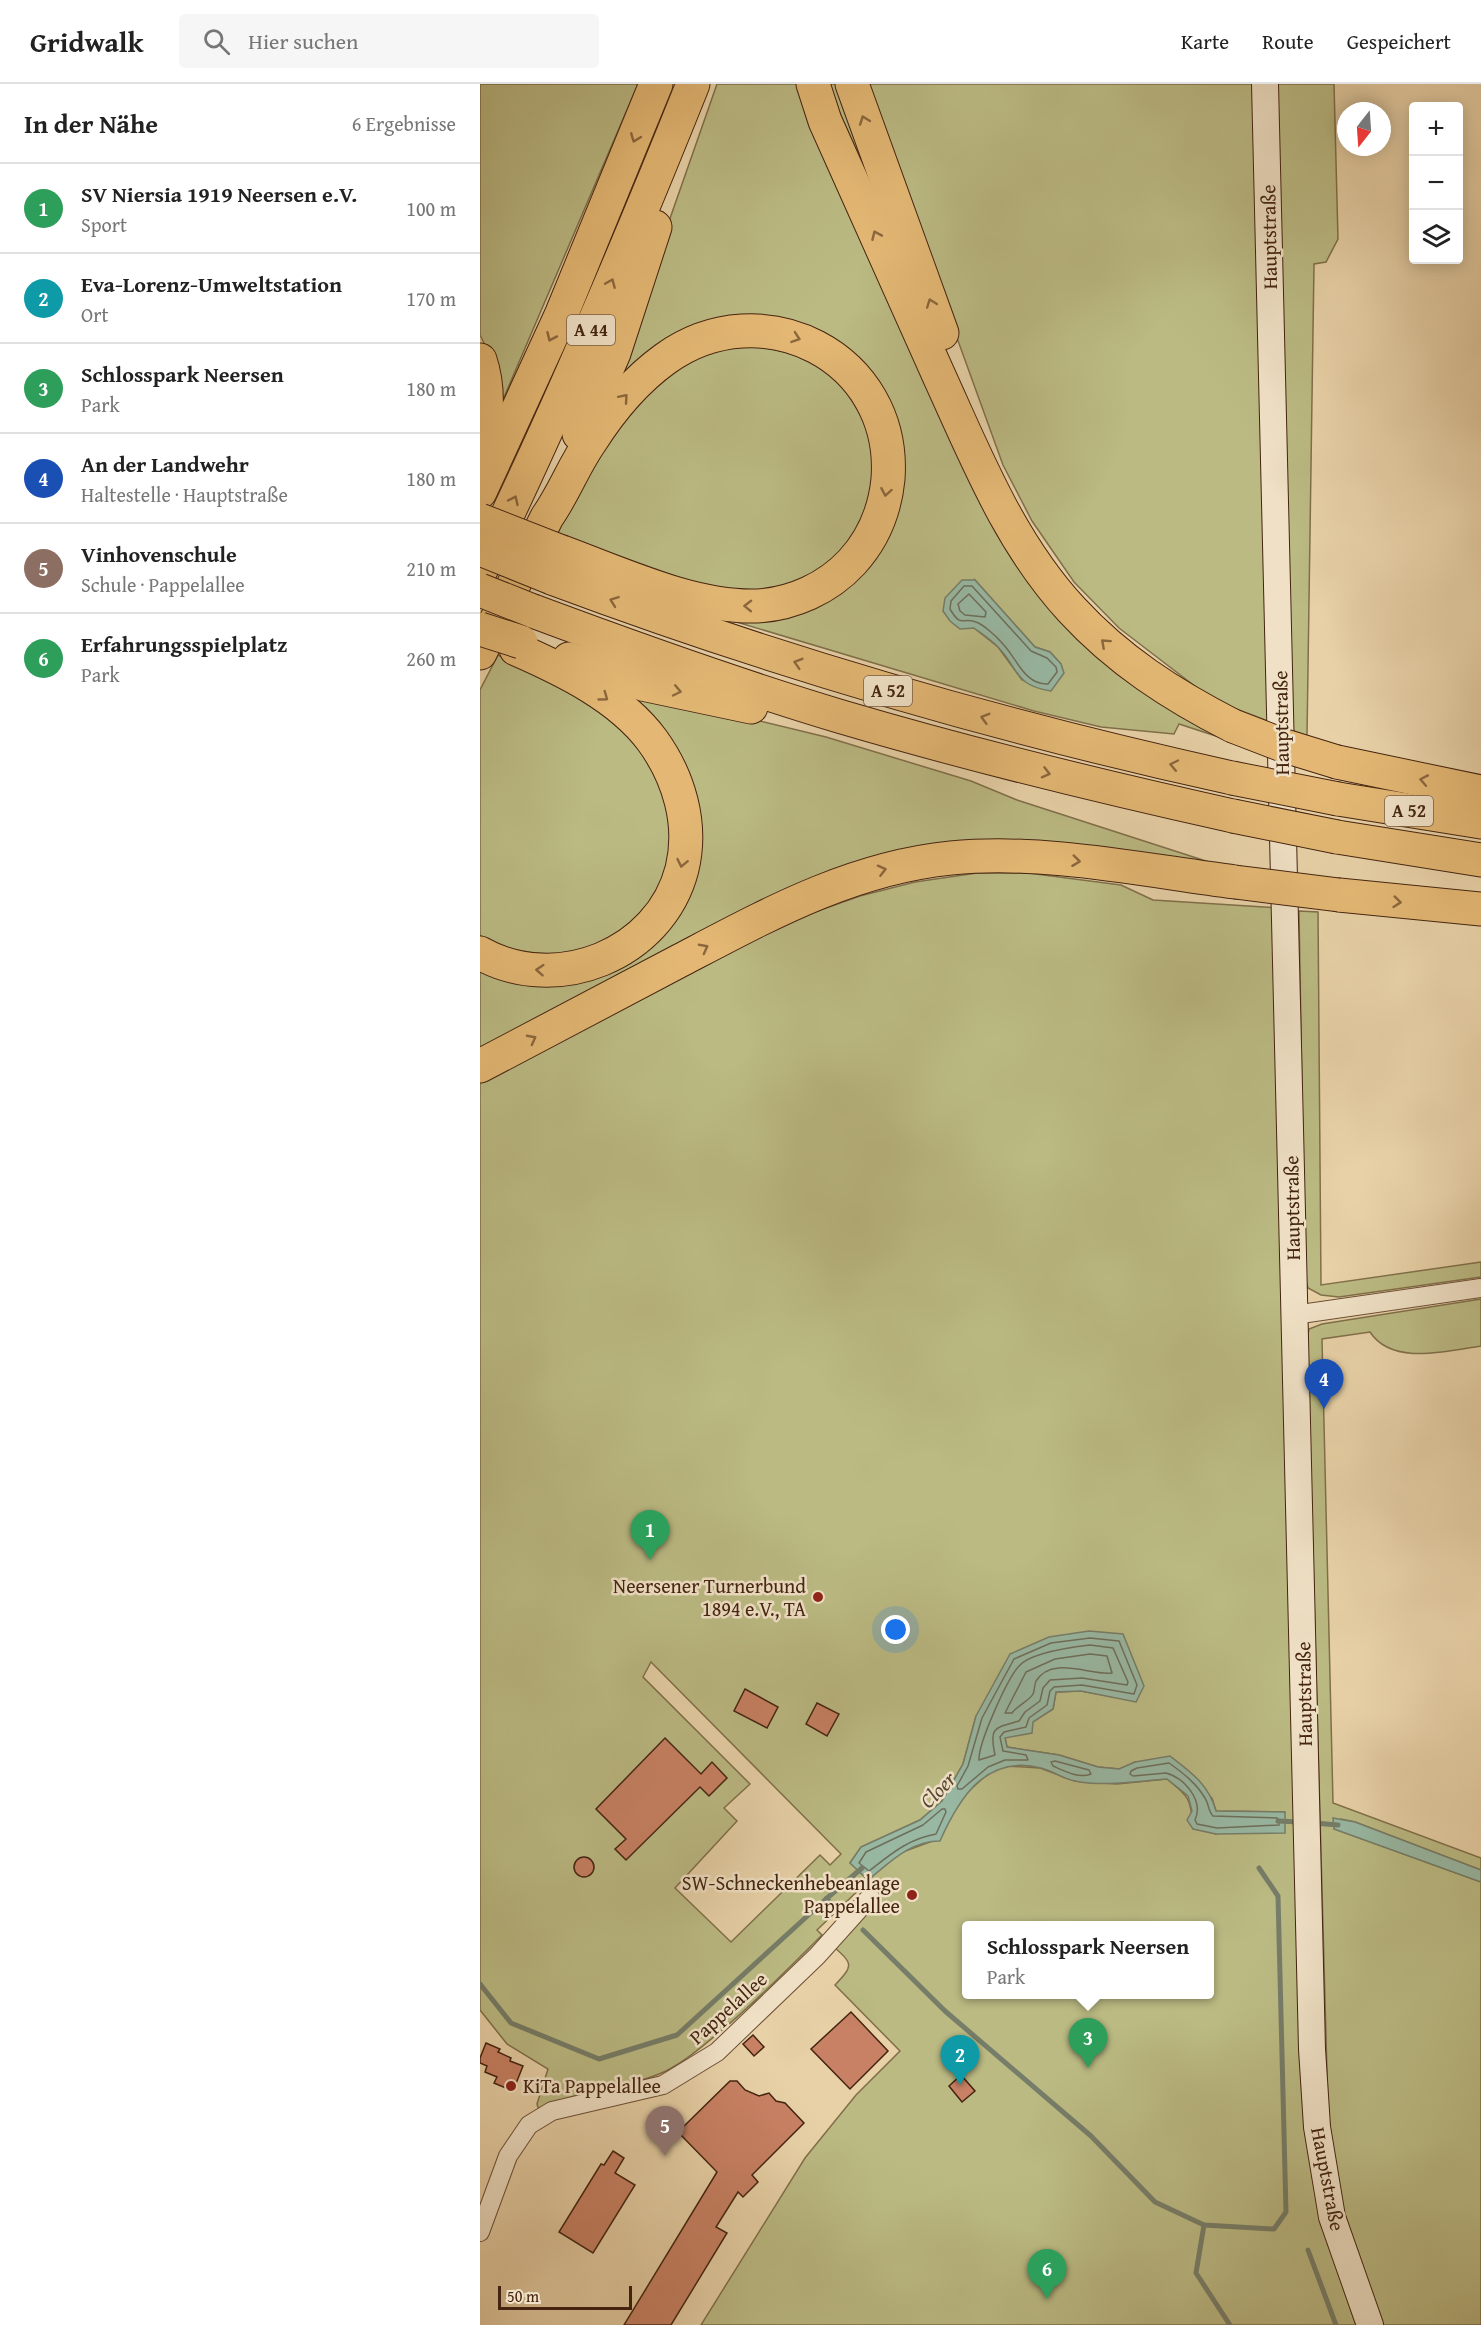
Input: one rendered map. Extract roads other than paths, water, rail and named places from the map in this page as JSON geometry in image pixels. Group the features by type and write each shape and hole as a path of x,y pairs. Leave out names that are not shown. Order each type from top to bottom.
{"highway":[{"name":"A 44","path":"480,492 562,313 656,84"},
{"name":"A 44","path":"480,572 572,375 693,84"},
{"path":"547,517 552,497 614,353 664,200 704,100 706,84"},
{"path":"803,84 825,121"},
{"path":"813,84 825,121 990,488 1028,553 1071,609 1124,659 1177,696 1233,726 1285,746 1337,762 1481,792"},
{"path":"852,84 974,418 1013,506 1028,553"},
{"path":"480,520 557,565 651,584 715,603 759,606 794,599 830,582 862,551 880,516 887,492 889,463 885,435 878,414 854,376 837,359 815,345 791,336 767,331 744,330 724,333 703,339 666,358 634,386 590,441 559,500 547,517 480,653"},
{"path":"480,360 486,387 486,412 480,452"},
{"name":"A 52","path":"480,549 557,565 689,628 867,685 1077,742 1232,778 1338,799 1481,822"},
{"name":"A 52","path":"480,590 759,691 888,730 1058,776 1233,816 1337,837 1481,861"},
{"path":"480,630 519,646 652,686 788,715 836,729 888,730"},
{"path":"480,953 499,962 539,971 578,968 610,956 629,946 646,931 661,912 673,892 681,870 685,848 686,825 682,802 670,769 650,738 629,716 602,695 519,646"},
{"path":"480,1066 770,913 840,882 879,871 951,858 1032,857 1339,895 1481,909"}],"street":[{"name":"Hauptstraße","path":"1265,84 1312,2049 1317,2127 1332,2217 1370,2325"},
{"path":"1294,1315 1481,1288"},
{"name":"Pappelallee","path":"480,2232 508,2156 529,2126 552,2111 663,2085 717,2052 817,1956 870,1897"}],"water":[{"path":"962,580 975,580 1035,647 1050,652 1061,664 1064,673 1051,691 1030,685 1023,680 997,646 974,628 960,629 950,621 943,611 945,598"},
{"path":"1089,1631 1123,1634 1144,1686 1136,1702 1081,1691 1056,1692 1053,1709 1033,1722 1032,1733 1005,1738 1007,1747 1059,1755 1098,1767 1119,1769 1135,1762 1170,1756 1204,1786 1216,1811 1285,1812 1285,1833 1216,1834 1193,1829 1187,1820 1192,1811 1188,1796 1167,1779 1086,1783 1071,1780 1041,1768 1022,1765 1005,1767 977,1783 956,1809 940,1841 929,1842 910,1849 868,1880 850,1863 861,1847 920,1820 942,1801 963,1764 976,1716 1010,1654 1049,1637"},
{"path":"1333,1818 1355,1822 1481,1870 1481,1882 1334,1829"}],"waterway":[{"name":"Cloer","path":"1278,1821 1299,1822"},
{"name":"Cloer","path":"1314,1823 1338,1825"},
{"name":"Cloer","path":"480,1984 511,2023 599,2059 677,2035 862,1868"},
{"path":"863,1930 945,2011 1091,2136 1155,2202 1204,2225 1274,2229 1286,2212 1278,1896 1259,1868"},
{"path":"826,1899 834,1905"},
{"path":"1204,2225 1196,2273 1230,2325"},
{"path":"1308,2250 1336,2325"}],"place":[{"name":"An der Landwehr","path":"1324,1409"},
{"name":"SV Niersia 1919 Neersen e.V.","path":"650,1560"},
{"name":"Neersener Turnerbund 1894 e.V., TA","path":"818,1597"},
{"name":"SW-Schneckenhebeanlage Pappelallee","path":"912,1895"},
{"name":"Schlosspark Neersen","path":"1088,2068"},
{"name":"Eva-Lorenz-Umweltstation","path":"960,2085"},
{"name":"KiTa Pappelallee","path":"511,2086"},
{"name":"Vinhovenschule","path":"665,2156"},
{"name":"Erfahrungsspielplatz","path":"1047,2299"}]}
